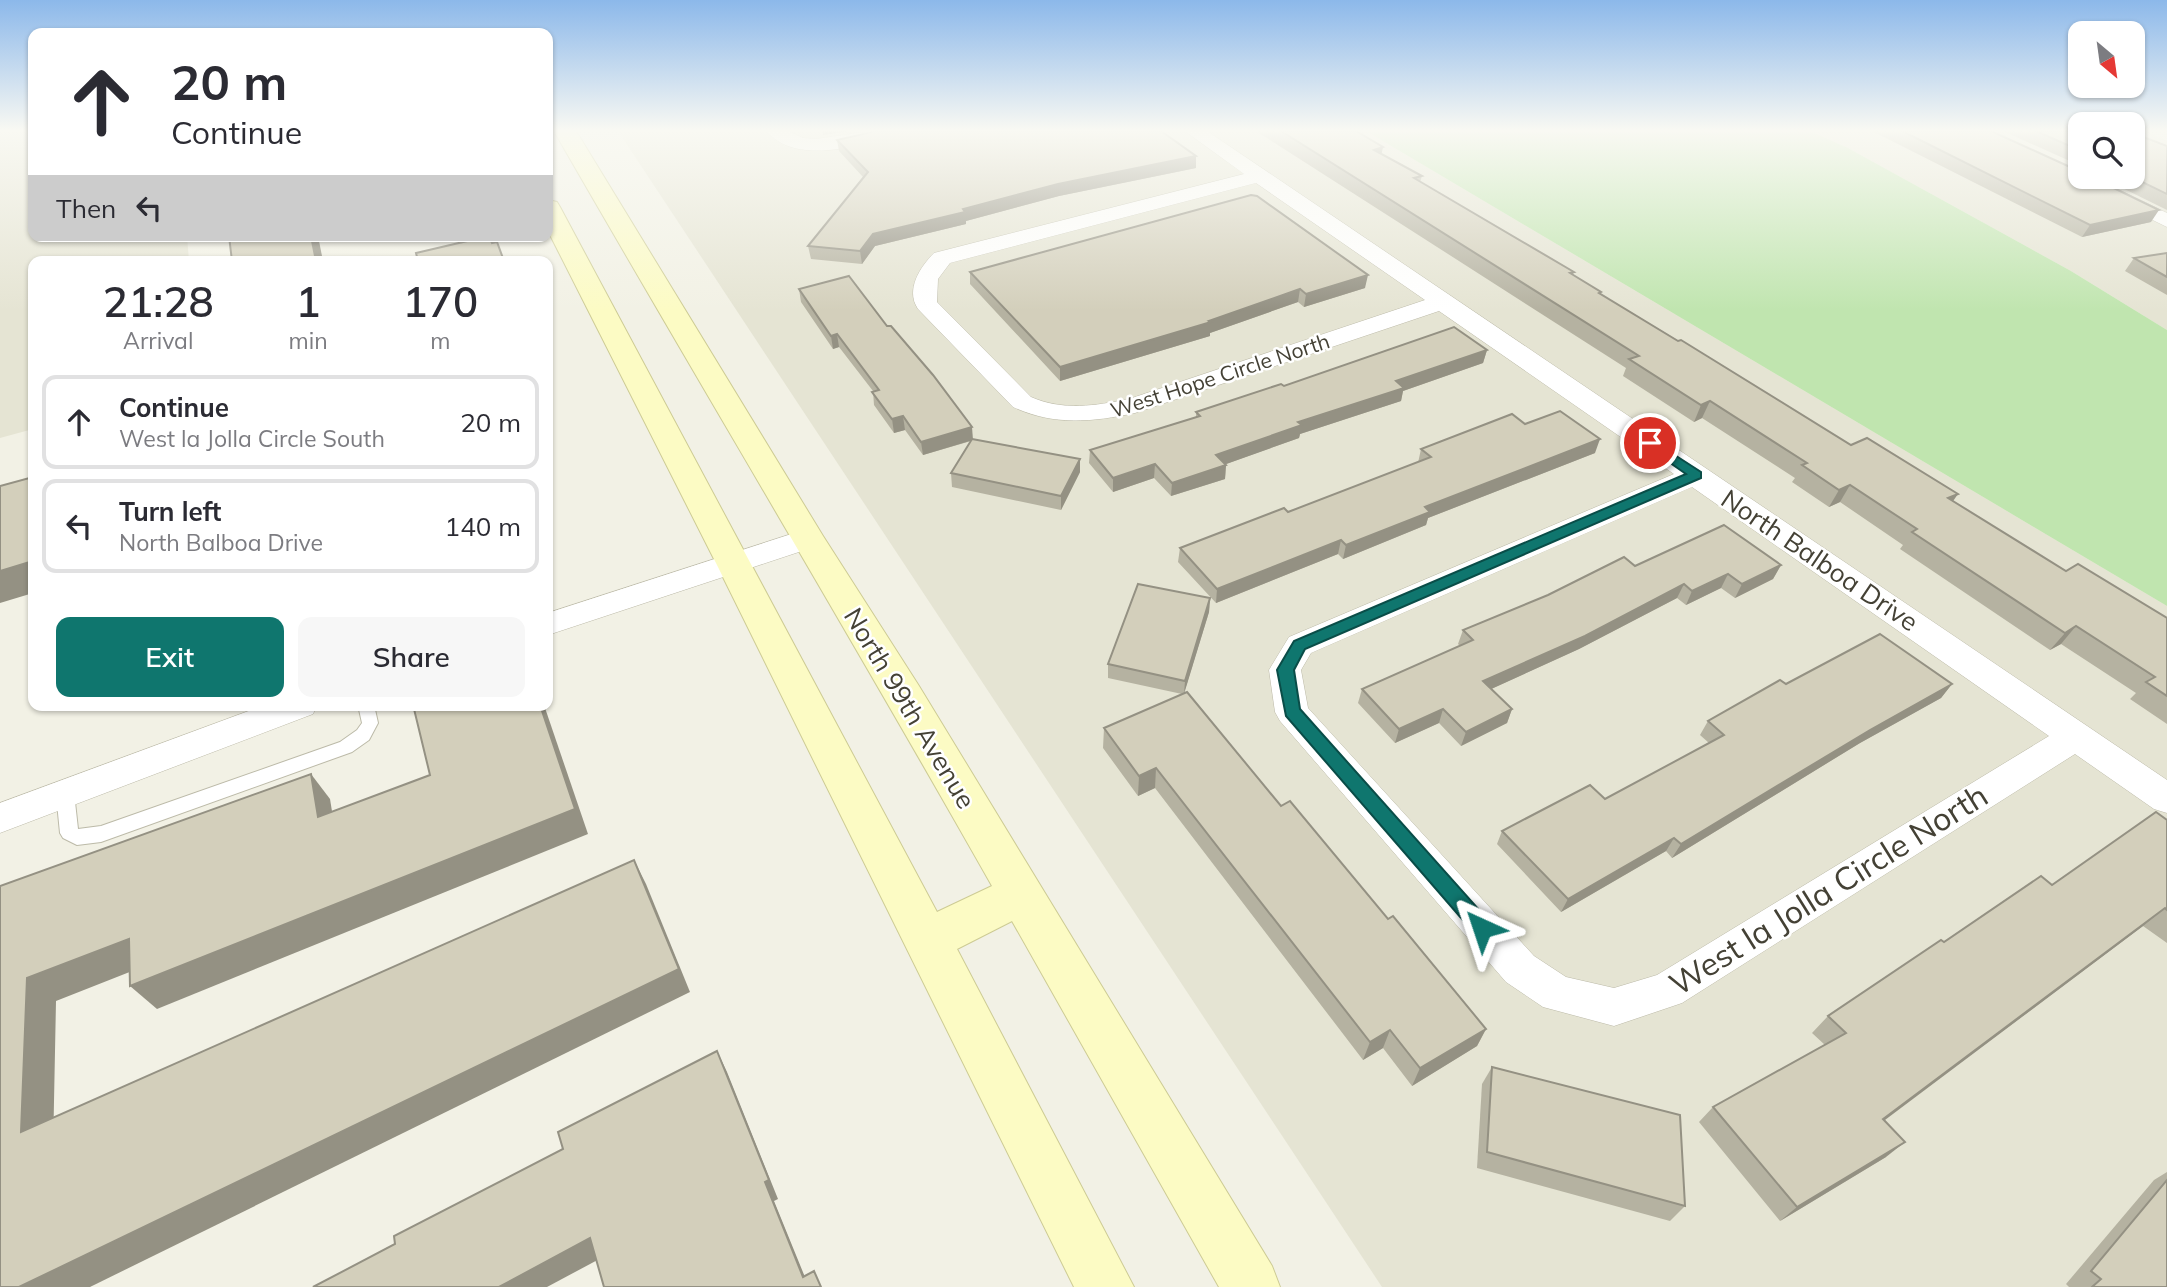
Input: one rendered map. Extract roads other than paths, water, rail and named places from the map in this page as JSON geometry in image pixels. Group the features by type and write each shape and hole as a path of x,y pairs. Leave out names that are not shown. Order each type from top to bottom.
{"main road":[{"name":"North 99th Avenue","path":"601,191 807,539 905,697 1251,1287"},
{"path":"553,217 734,563 1104,1287"},
{"path":"925,940 1021,894"}],"street":[{"name":"West Hope Circle North","path":"1201,191 942,258 930,269 923,288 926,304 1022,402 1039,411 1060,414 1097,413 1135,405 1445,301"},
{"name":"North Balboa Drive","path":"1281,191 2167,799"},
{"path":"2110,191 2167,221"},
{"name":"West la Jolla Circle North","path":"1696,475 1300,645 1285,670 1292,712 1388,824 1520,969 1558,993 1614,1007 1668,990 2077,736"},
{"path":"553,622 807,539"},
{"path":"0,818 285,711"}],"lane":[{"path":"65,793 69,833 77,837 101,834 346,747 363,735 370,723 367,711"}]}
